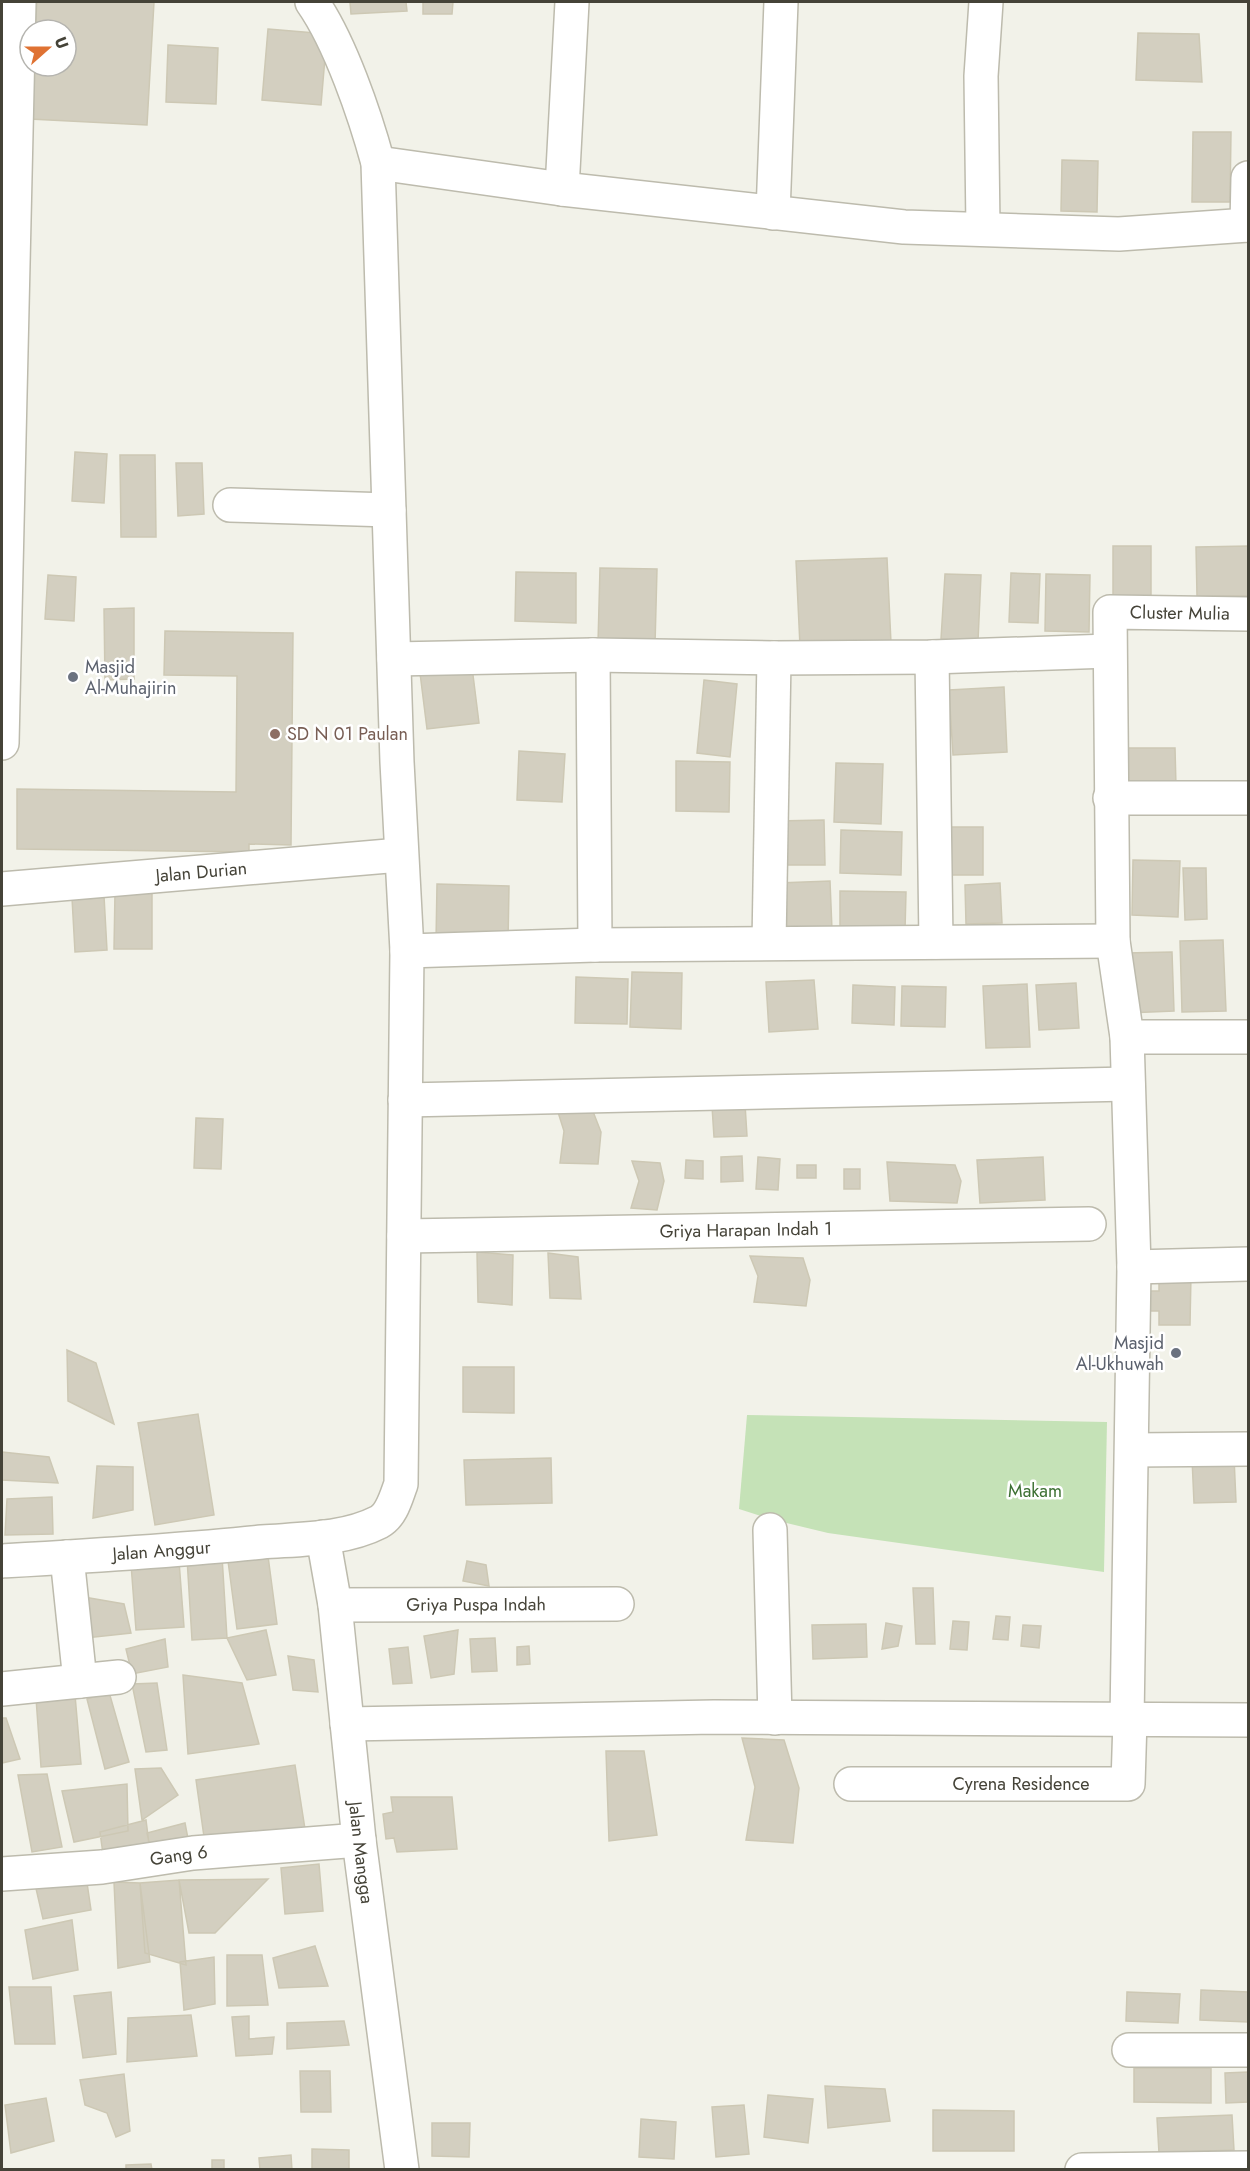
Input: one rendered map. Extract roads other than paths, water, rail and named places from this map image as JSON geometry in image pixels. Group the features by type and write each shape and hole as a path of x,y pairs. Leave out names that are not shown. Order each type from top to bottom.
{"street":[{"path":"2,743 7,247 19,2"},
{"name":"Jalan Anggur","path":"2,1562 323,1537 355,1531 381,1521 393,1507 401,1484 407,951 400,855 378,163 367,122 331,36 312,2"},
{"path":"562,189 572,2"},
{"path":"773,213 781,2"},
{"path":"983,228 981,76 986,2"},
{"path":"378,163 562,189 904,227 1119,234 1248,225 1248,178"},
{"path":"230,505 390,510"},
{"name":"Cluster Mulia","path":"1109,651 1110,612 1248,614"},
{"path":"394,658 593,655 774,658 932,657 1109,651 1113,941 1127,1037 1134,1267 1129,1720"},
{"path":"593,655 595,945"},
{"path":"932,657 936,942"},
{"path":"769,943 774,658"},
{"path":"1110,798 1248,798"},
{"name":"Jalan Durian","path":"2,889 400,855"},
{"path":"407,951 595,945 1113,941"},
{"path":"1127,1037 1248,1036"},
{"path":"405,1100 1128,1084"},
{"name":"Griya Harapan Indah 1","path":"404,1236 1089,1224"},
{"path":"1134,1267 1248,1264"},
{"path":"1132,1450 1248,1449"},
{"path":"770,1530 775,1718"},
{"name":"Jalan Mangga","path":"323,1537 334,1605 359,1840 402,2169"},
{"path":"67,1557 80,1681"},
{"name":"Griya Puspa Indah","path":"334,1605 616,1604"},
{"path":"2,1689 119,1677"},
{"path":"347,1724 775,1718 1248,1720"},
{"name":"Cyrena Residence","path":"851,1784 1128,1784 1129,1720"},
{"name":"Gang 6","path":"2,1874 102,1867 194,1853 359,1840"},
{"path":"1129,2050 1248,2050"},
{"path":"1082,2169 1248,2168"}],"place":[{"name":"Masjid Al-Muhajirin","path":"73,677"},
{"name":"SD N 01 Paulan","path":"275,734"},
{"name":"Masjid Al-Ukhuwah","path":"1176,1353"}],"park label":[{"name":"Makam","path":"1035,1491"}]}
